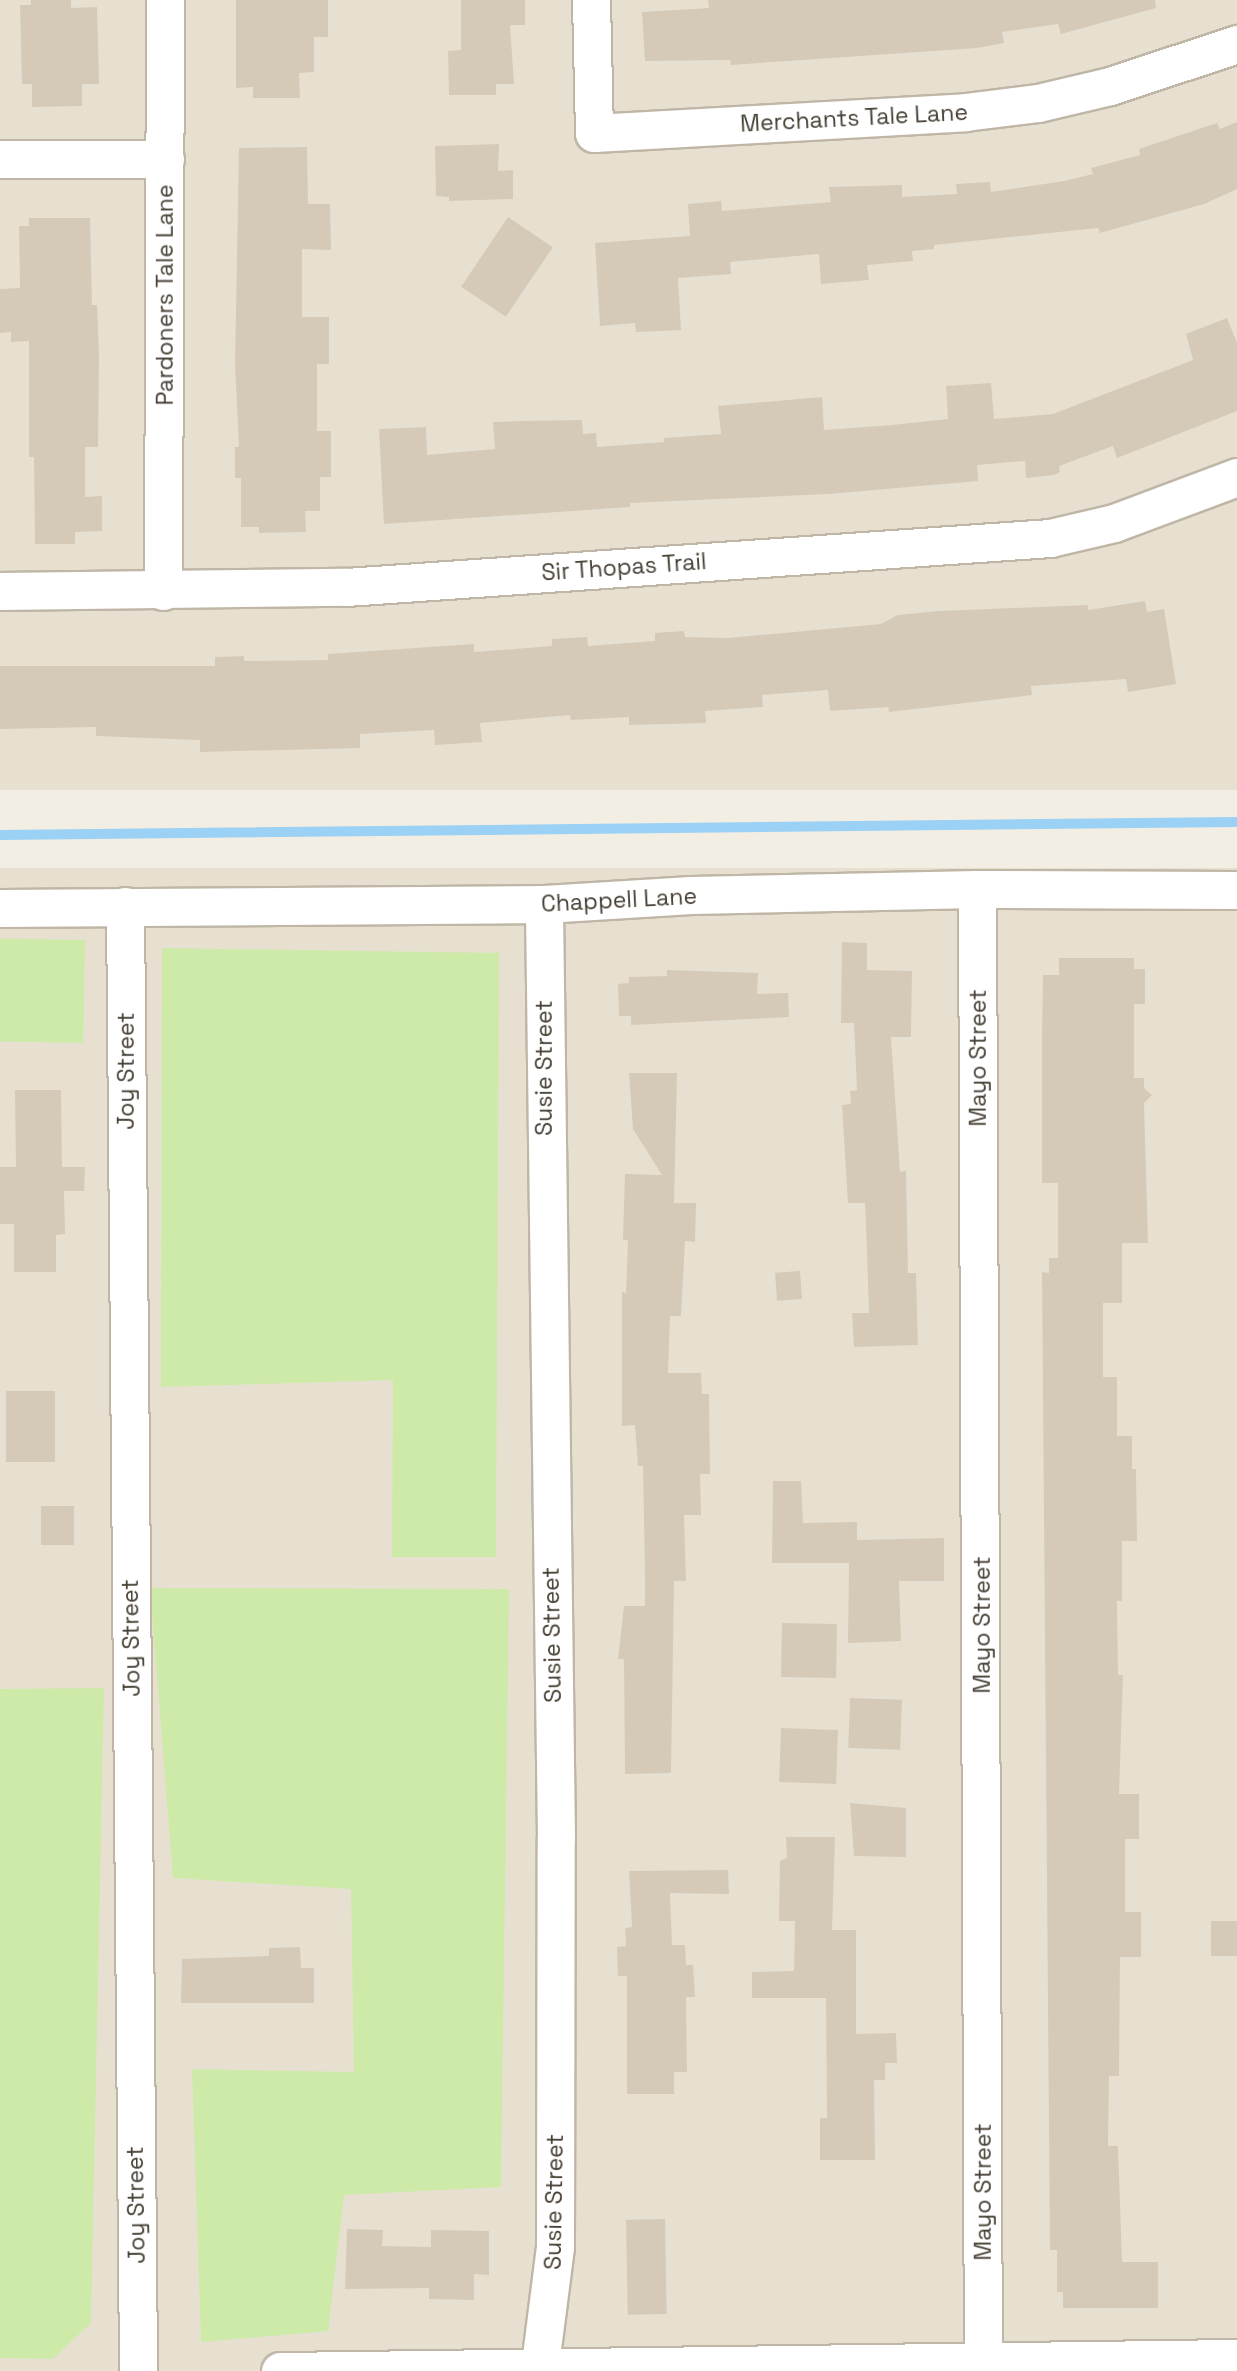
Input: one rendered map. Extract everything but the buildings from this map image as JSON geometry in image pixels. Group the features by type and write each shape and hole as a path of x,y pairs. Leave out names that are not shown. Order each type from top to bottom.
{"street":[{"name":"Pardoners Tale Lane","path":"163,591 165,0"},
{"name":"Merchants Tale Lane","path":"591,0 594,133 965,112 1038,103 1111,86 1237,44"},
{"path":"0,159 165,159"},
{"name":"Sir Thopas Trail","path":"0,591 346,587 1050,538 1114,523 1237,477"},
{"name":"Chappell Lane","path":"0,908 544,904 691,895 977,889 1237,890"},
{"name":"Mayo Street","path":"977,889 983,2361"},
{"name":"Susie Street","path":"540,2364 555,2247 556,1866 544,904"},
{"name":"Joy Street","path":"125,906 138,2371"},
{"path":"280,2371 540,2364 784,2368 983,2361 1237,2358"}],"shaded area":[{"path":"0,0 1237,0 1237,790 0,790"},
{"path":"0,868 1237,868 1237,2371 0,2371"}],"green space":[{"path":"0,939 85,940 83,1043 0,1042"},
{"path":"162,948 499,953 496,1557 392,1557 393,1380 161,1387"},
{"path":"150,1588 509,1589 501,2187 344,2195 328,2331 201,2342 192,2069 354,2072 351,1889 173,1878"},
{"path":"104,1688 91,2323 53,2359 0,2358 0,1689"}],"waterway":[{"path":"0,835 1237,822"}]}
